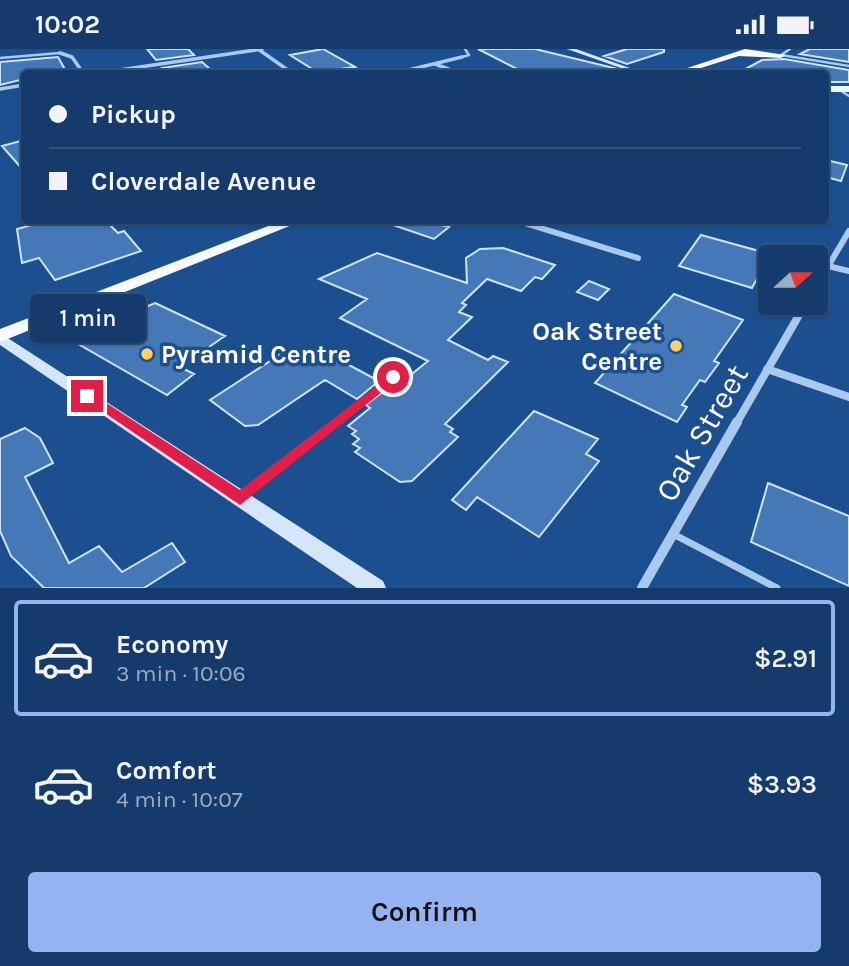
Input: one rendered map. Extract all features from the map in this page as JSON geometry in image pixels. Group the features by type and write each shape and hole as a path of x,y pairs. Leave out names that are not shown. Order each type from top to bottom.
{"highway":[{"path":"698,70 739,50 754,49"},
{"path":"722,58 785,52"},
{"path":"0,337 286,224"}],"main road":[{"path":"570,49 631,70"},
{"path":"0,337 375,588"}],"street":[{"path":"119,70 259,49 288,70"},
{"path":"60,53 72,57 81,70"},
{"path":"409,70 462,57"},
{"path":"435,64 451,70"},
{"path":"0,89 21,86"},
{"path":"528,224 638,258"},
{"path":"849,231 828,266 849,271"},
{"name":"Oak Street","path":"642,588 799,315"},
{"path":"767,369 849,397"}],"lane":[{"path":"462,57 469,55 465,49"},
{"path":"785,52 849,66"},
{"path":"0,58 60,53"},
{"path":"844,89 849,96"},
{"path":"240,498 393,377"},
{"path":"673,534 776,588"}],"building":[{"path":"147,49 188,49 194,55 156,60"},
{"path":"323,49 355,67 314,70 290,55"},
{"path":"478,49 535,49 614,68 610,70 519,70"},
{"path":"627,49 664,49 664,52 627,64 604,56"},
{"path":"810,49 849,49 849,62 800,54"},
{"path":"58,57 65,70 21,70 21,80 0,85 0,62"},
{"path":"784,59 849,70 849,82 829,82 829,70 744,70 762,60"},
{"path":"202,62 210,69 164,70 162,68"},
{"path":"21,141 21,168 2,146"},
{"path":"829,161 847,165 841,181 829,178"},
{"path":"36,224 109,224 118,233 124,231 141,251 55,280 39,258 22,263 17,229"},
{"path":"390,224 437,224 449,227 434,239"},
{"path":"701,235 758,251 758,277 752,288 679,266"},
{"path":"503,248 555,265 542,279 535,277 521,291 487,279 462,303 466,305 459,312 472,317 448,340 488,360 493,356 508,362 445,424 453,429 450,432 458,437 412,481 400,482 355,452 360,448 353,444 359,439 352,434 356,431 348,426 370,408 366,405 389,387 393,389 428,361 340,318 367,299 319,279 377,253 467,283 466,258 480,249"},
{"path":"589,281 609,289 598,300 577,292"},
{"name":"Oak Street Centre","path":"674,294 743,320 714,361 719,363 705,382 700,380 682,405 687,407 677,422 595,383"},
{"name":"Pyramid Centre","path":"155,303 225,336 180,367 194,374 167,395 73,341"},
{"path":"317,348 379,381 357,399 325,380 258,425 245,426 210,400 284,352 298,360"},
{"path":"534,411 598,439 586,454 599,461 539,537 477,497 466,510 452,500"},
{"path":"25,428 40,438 53,463 25,477 69,563 99,546 122,572 172,543 185,562 144,588 44,588 11,556 0,531 0,439"},
{"path":"768,483 849,516 849,586 751,542"}],"place":[{"name":"Oak Street Centre","path":"676,346"},
{"name":"Pyramid Centre","path":"147,354"}],"route":[{"path":"87,396 240,498 393,377"}]}
